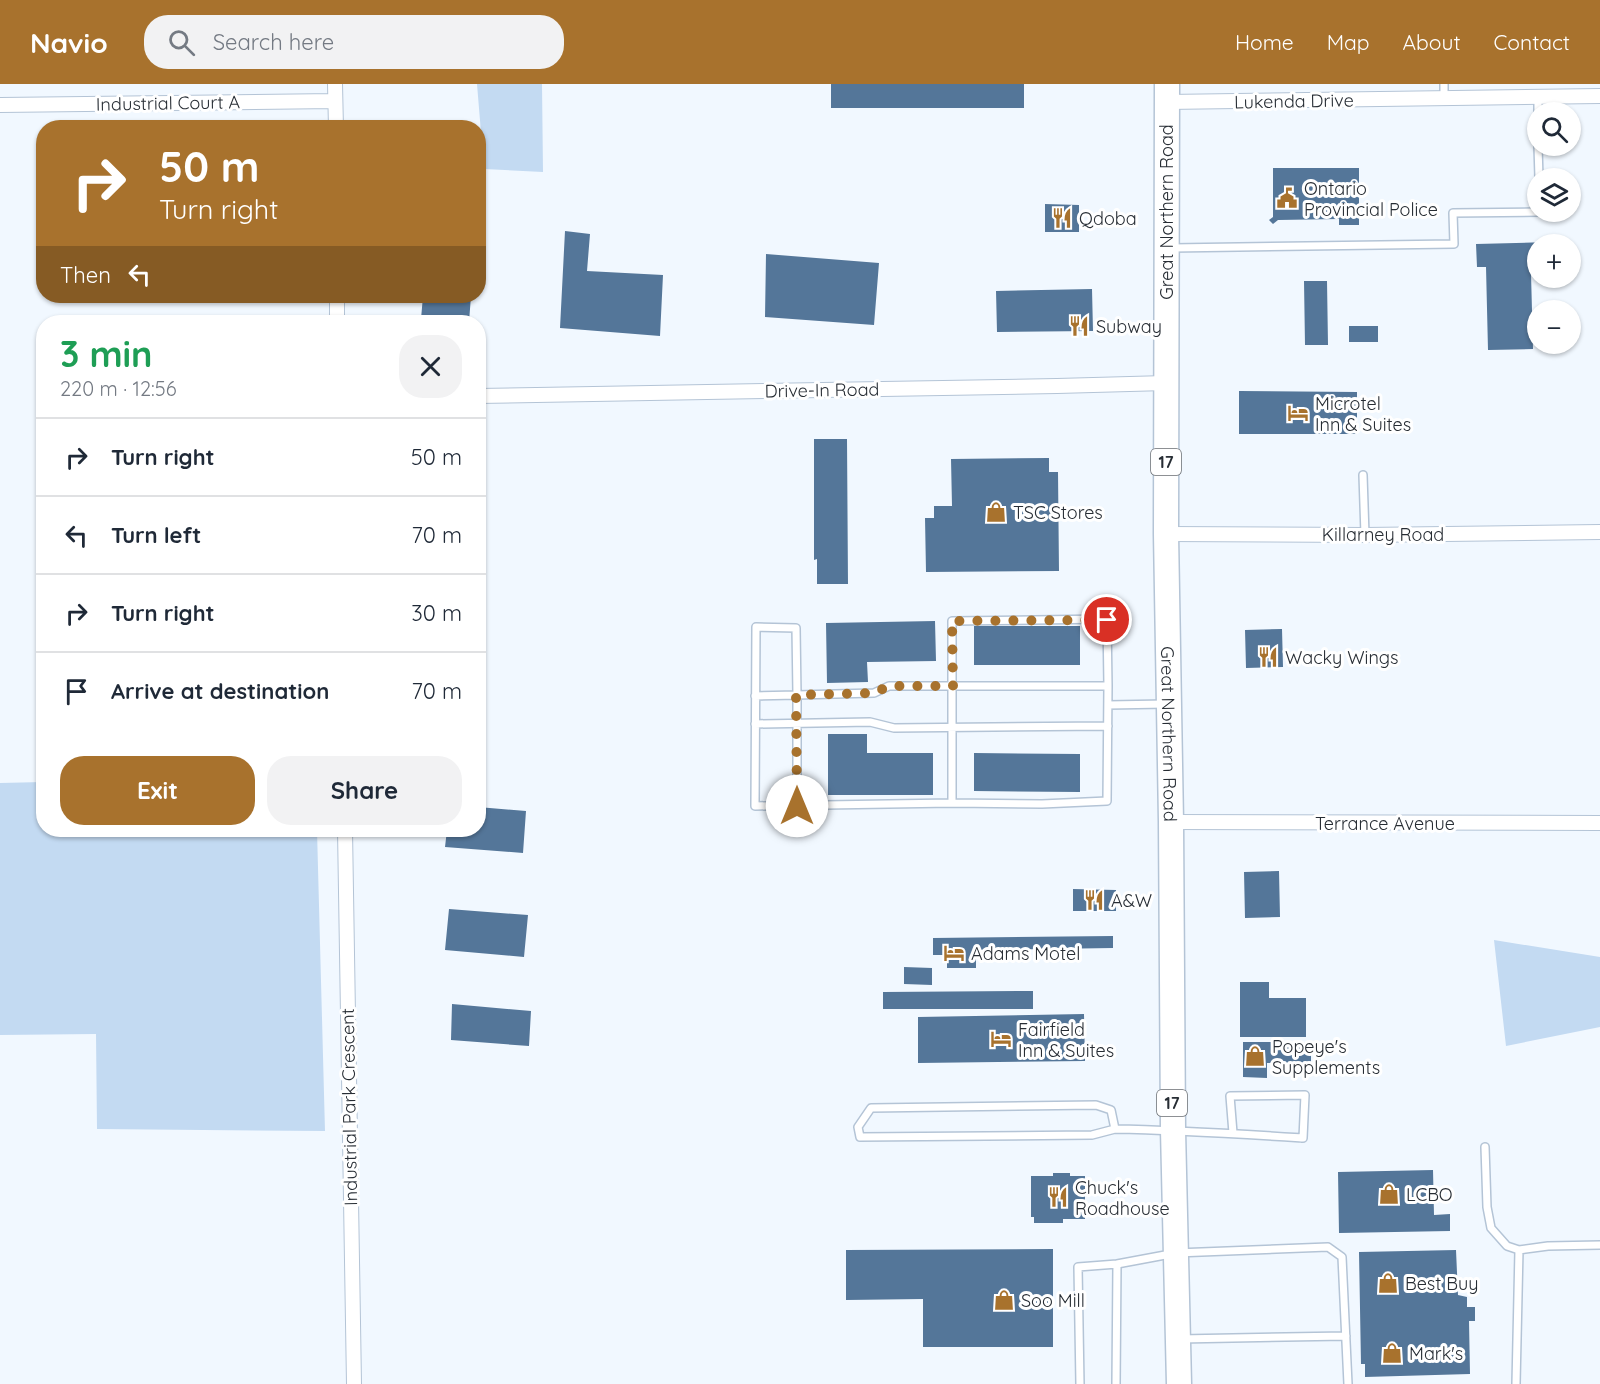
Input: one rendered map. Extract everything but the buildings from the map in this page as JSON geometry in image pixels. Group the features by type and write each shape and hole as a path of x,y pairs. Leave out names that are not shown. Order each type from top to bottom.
{"highway":[{"name":"Great Northern Road","path":"1167,93 1166,534 1173,1130 1179,1384"}],"street":[{"path":"335,84 336,120"},
{"name":"Lukenda Drive","path":"1167,93 1444,98 1538,97 1577,94 1600,96"},
{"name":"Industrial Court A","path":"0,105 335,101"},
{"name":"Drive-In Road","path":"486,396 1166,383"},
{"name":"Killarney Road","path":"1166,534 1365,535 1600,532"},
{"name":"Terrance Avenue","path":"1171,822 1600,823"},
{"name":"Industrial Park Crescent","path":"345,837 354,1384"}],"lane":[{"path":"1444,84 1444,98"},
{"path":"1538,97 1538,102"},
{"path":"1166,248 1454,244 1454,213 1527,212"},
{"path":"1363,475 1365,535"},
{"path":"797,806 796,628 756,627 754,806 797,806 952,802 1042,804 1107,801 1107,620 952,621 952,802"},
{"path":"756,696 874,693 889,686 1108,686"},
{"path":"1108,705 1169,704"},
{"path":"755,724 870,722 894,728 1108,726"},
{"path":"1115,1130 1111,1110 1096,1105 871,1108 858,1127 860,1137 1092,1135 1115,1130 1173,1130 1303,1138 1305,1095 1230,1096 1233,1133"},
{"path":"1485,1147 1487,1207 1491,1228 1507,1246 1519,1250 1548,1246 1600,1245"},
{"path":"1080,1384 1078,1267 1117,1264 1176,1253 1328,1247 1342,1257 1348,1384"},
{"path":"1516,1384 1519,1250"},
{"path":"1116,1384 1117,1264"},
{"path":"1178,1339 1346,1336"}],"shaded area":[{"path":"477,84 542,84 543,172 486,169 486,120 480,120"},
{"path":"36,782 36,837 317,837 325,1131 97,1129 96,1034 0,1035 0,783"},
{"path":"1494,940 1600,957 1600,1027 1506,1046"}],"place":[{"name":"Ontario Provincial Police","path":"1287,198"},
{"name":"Qdoba","path":"1062,218"},
{"name":"Subway","path":"1079,326"},
{"name":"Microtel Inn & Suites","path":"1298,413"},
{"name":"TSC Stores","path":"996,512"},
{"name":"Wacky Wings","path":"1268,657"},
{"name":"A&W","path":"1094,900"},
{"name":"Adams Motel","path":"954,953"},
{"name":"Fairfield Inn & Suites","path":"1001,1039"},
{"name":"Popeye's Supplements","path":"1255,1056"},
{"name":"LCBO","path":"1389,1194"},
{"name":"Chuck's Roadhouse","path":"1058,1197"},
{"name":"Best Buy","path":"1388,1283"},
{"name":"Soo Mill","path":"1004,1300"},
{"name":"Mark's","path":"1392,1353"}],"route":[{"path":"797,806 796,695 874,693 889,686 953,686 952,621 1107,620"}]}
